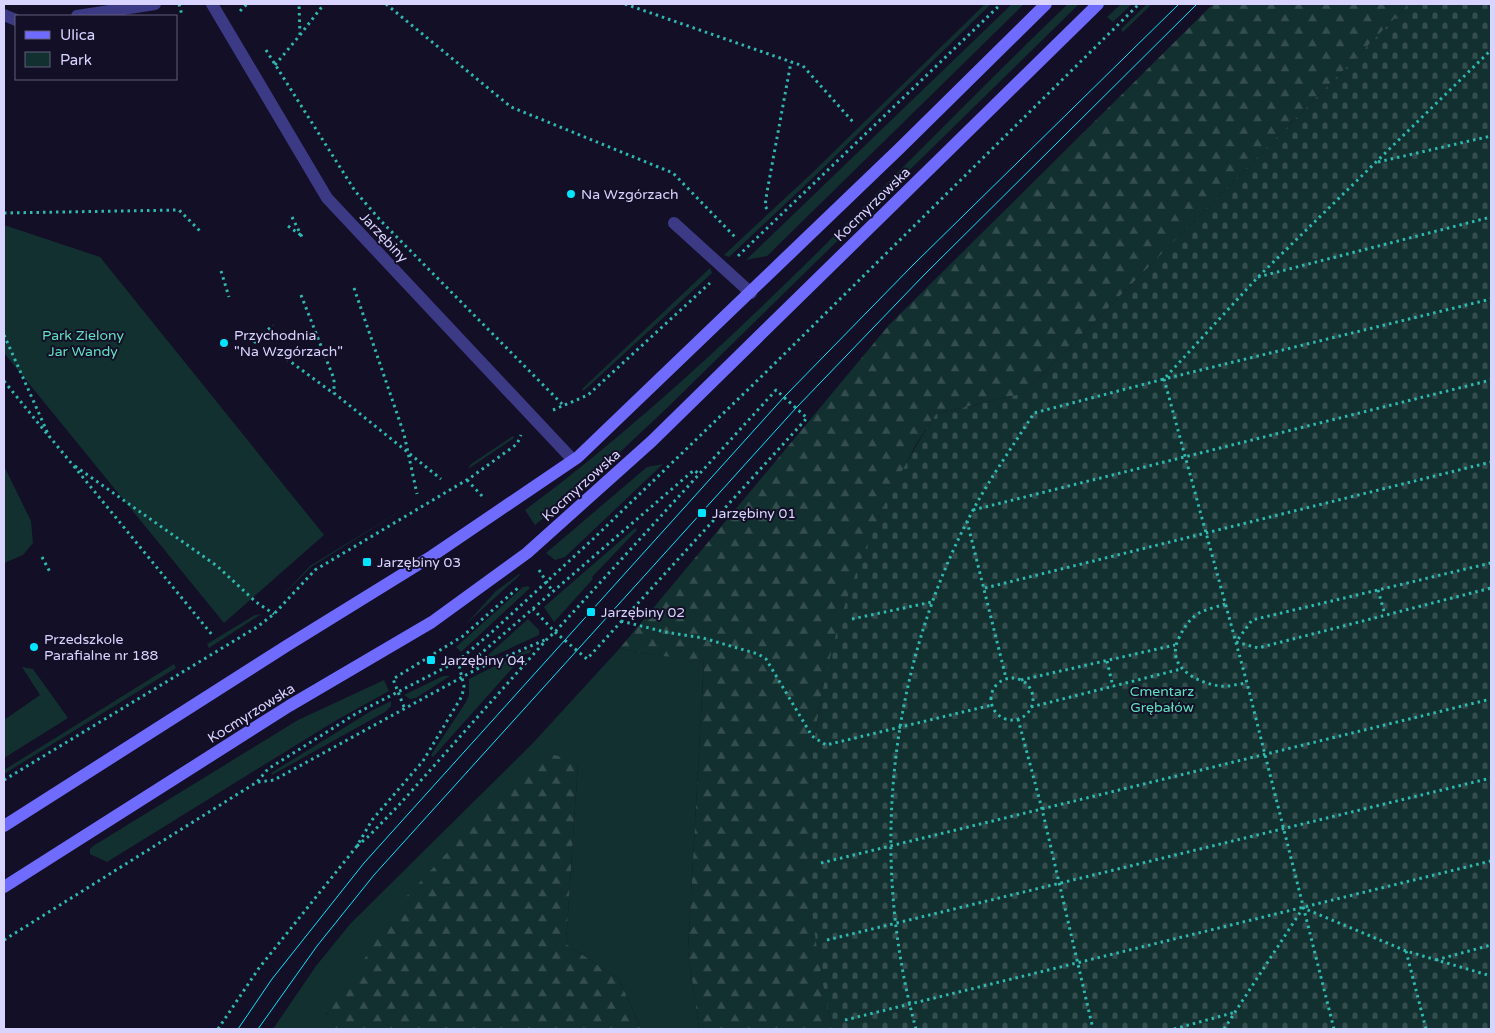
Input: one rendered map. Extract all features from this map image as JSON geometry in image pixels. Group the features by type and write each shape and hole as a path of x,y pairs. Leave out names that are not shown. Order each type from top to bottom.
{"main road":[{"name":"Kocmyrzowska","path":"4,826 288,645 432,556 573,460 751,293 1046,4"},
{"name":"Kocmyrzowska","path":"4,887 289,706 432,622 528,553 652,441 1098,4"}],"street":[{"path":"84,15 155,4"},
{"name":"Jarzębiny","path":"212,4 328,198 573,460"},
{"path":"674,223 751,293"}],"path":[{"path":"179,4 182,15"},
{"path":"244,17 240,11 247,4"},
{"path":"299,4 300,34"},
{"path":"275,65 324,4"},
{"path":"386,4 511,107 673,173 736,238"},
{"path":"625,4 803,66 853,122"},
{"path":"556,408 588,395 725,269 1001,4"},
{"path":"4,940 257,782 275,764 357,713 458,661 546,583 762,376 1138,4"},
{"path":"261,44 355,191 381,221 562,404"},
{"path":"1164,379 1258,277 1491,50"},
{"path":"768,209 765,206 767,192 791,62"},
{"path":"1378,162 1491,136"},
{"path":"4,213 179,210 202,232"},
{"path":"288,226 302,237 292,217"},
{"path":"1258,277 1491,217"},
{"path":"220,271 229,297"},
{"path":"354,288 409,455 417,494"},
{"path":"301,295 334,378 334,393"},
{"path":"916,1029 909,1004 895,924 890,846 890,812 899,727 913,662 946,565 973,510 1034,413 1491,298"},
{"path":"254,343 273,325"},
{"path":"4,335 49,436"},
{"path":"276,351 334,393 441,479"},
{"path":"1164,379 1236,642 1334,1029"},
{"path":"973,510 1491,380"},
{"path":"4,381 213,636"},
{"path":"357,846 399,805 548,638 555,632 776,390 807,418 587,659 555,632 533,609"},
{"path":"4,780 257,627 274,614 315,570 467,480 517,444 523,430"},
{"path":"71,462 217,566 262,608 274,614"},
{"path":"985,588 1491,462"},
{"path":"476,669 478,656 694,470 699,474"},
{"path":"467,480 487,502"},
{"path":"967,521 1006,678"},
{"path":"42,557 50,572"},
{"path":"1236,642 1252,620 1491,563"},
{"path":"535,564 546,583 554,592"},
{"path":"532,576 538,570"},
{"path":"404,707 393,679 463,636 525,582"},
{"path":"1236,642 1258,648 1491,588"},
{"path":"1378,590 1385,615"},
{"path":"852,619 932,602"},
{"path":"1225,604 1200,612 1184,626 1176,645 1175,658 1181,669 1197,680 1221,687 1246,682"},
{"path":"621,621 665,632 710,640 758,654 766,659 812,736 826,745 992,705"},
{"path":"257,782 274,780 476,669 548,638"},
{"path":"1021,680 1031,689 1032,707 1026,715 1018,719 1008,720 999,716 992,705 992,690 1006,678 1021,680 1176,645"},
{"path":"218,1029 259,968 357,846 372,820 423,761 462,696 463,676 458,661"},
{"path":"1107,661 1113,687"},
{"path":"1032,707 1181,669"},
{"path":"821,863 1264,753 1491,699"},
{"path":"1018,719 1060,882 1093,1029"},
{"path":"827,940 1491,778"},
{"path":"845,1020 1491,861"},
{"path":"1304,908 1406,951 1491,976"},
{"path":"1224,1029 1304,908"},
{"path":"1436,960 1491,945"},
{"path":"1406,951 1426,1029"},
{"path":"1174,1029 1236,1012"},
{"path":"1228,1024 1229,1029"}],"green space":[{"path":"985,4 991,4 816,175 729,257 724,255 812,173"},
{"path":"1012,4 1024,4 767,256 746,260"},
{"path":"1068,4 1079,4 668,407 601,470 535,525 525,510 598,453 669,393 737,330"},
{"path":"1121,4 1132,4 1113,22 1107,17"},
{"path":"1147,4 1152,4 1123,32 1121,29"},
{"path":"1213,4 1409,4 1024,393 936,414 915,446 879,517 824,685 816,727 811,770 810,857 818,944 832,1029 699,1029 688,951 704,661 647,654 620,648 889,325"},
{"name":"Cmentarz Grębałów","path":"1409,4 1491,4 1491,1029 832,1029 812,910 808,845 810,779 818,715 832,651 850,589 874,528 903,470 936,414 1024,393"},
{"name":"Park Zielony Jar Wandy","path":"4,225 100,257 324,535 224,623 4,353"},
{"path":"710,268 712,273 583,391 582,389"},
{"path":"513,436 514,438 468,469 471,464"},
{"path":"663,464 565,557 555,560 546,553 647,467"},
{"path":"4,466 31,521 33,543 23,555 4,563"},
{"path":"413,503 311,567 279,599 310,566"},
{"path":"635,528 637,530 592,577 593,579 554,622 544,607"},
{"path":"520,575 466,624 496,591"},
{"path":"528,586 530,588 461,652 456,647 523,587"},
{"path":"262,614 209,648 207,644 255,615"},
{"path":"528,619 539,630 539,635 487,659 487,656"},
{"path":"620,648 647,654 704,660 688,951 699,1029 641,1029 619,979 566,944 578,762 326,1014 336,1029 273,1029 316,966 350,924 532,744"},
{"path":"527,650 531,650 530,653 525,654 433,757 431,755 466,702 469,695 469,679"},
{"path":"174,664 176,668 4,774 4,770"},
{"path":"22,667 33,669 68,718 4,758 4,720 40,695"},
{"path":"443,676 450,676 416,698 410,699 404,695"},
{"path":"384,680 389,691 335,721 107,862 90,854 90,849 93,846 298,720"},
{"path":"391,701 391,706 385,712 272,775 271,773 371,711"},
{"path":"541,751 578,762 566,944 619,979 641,1029 336,1029 326,1015 407,896"}],"tram line":[{"path":"238,1029 272,979 364,863 784,397 913,265 1179,4"},
{"path":"258,1029 317,946 374,875 796,408 924,275 1197,4"}],"place":[{"name":"Na Wzgórzach","path":"571,194"},
{"name":"Przychodnia \"Na Wzgórzach\"","path":"224,343"},
{"name":"Jarzębiny 01","path":"702,513"},
{"name":"Jarzębiny 03","path":"367,562"},
{"name":"Jarzębiny 02","path":"591,612"},
{"name":"Przedszkole Parafialne nr 188","path":"34,647"},
{"name":"Jarzębiny 04","path":"431,660"}]}
